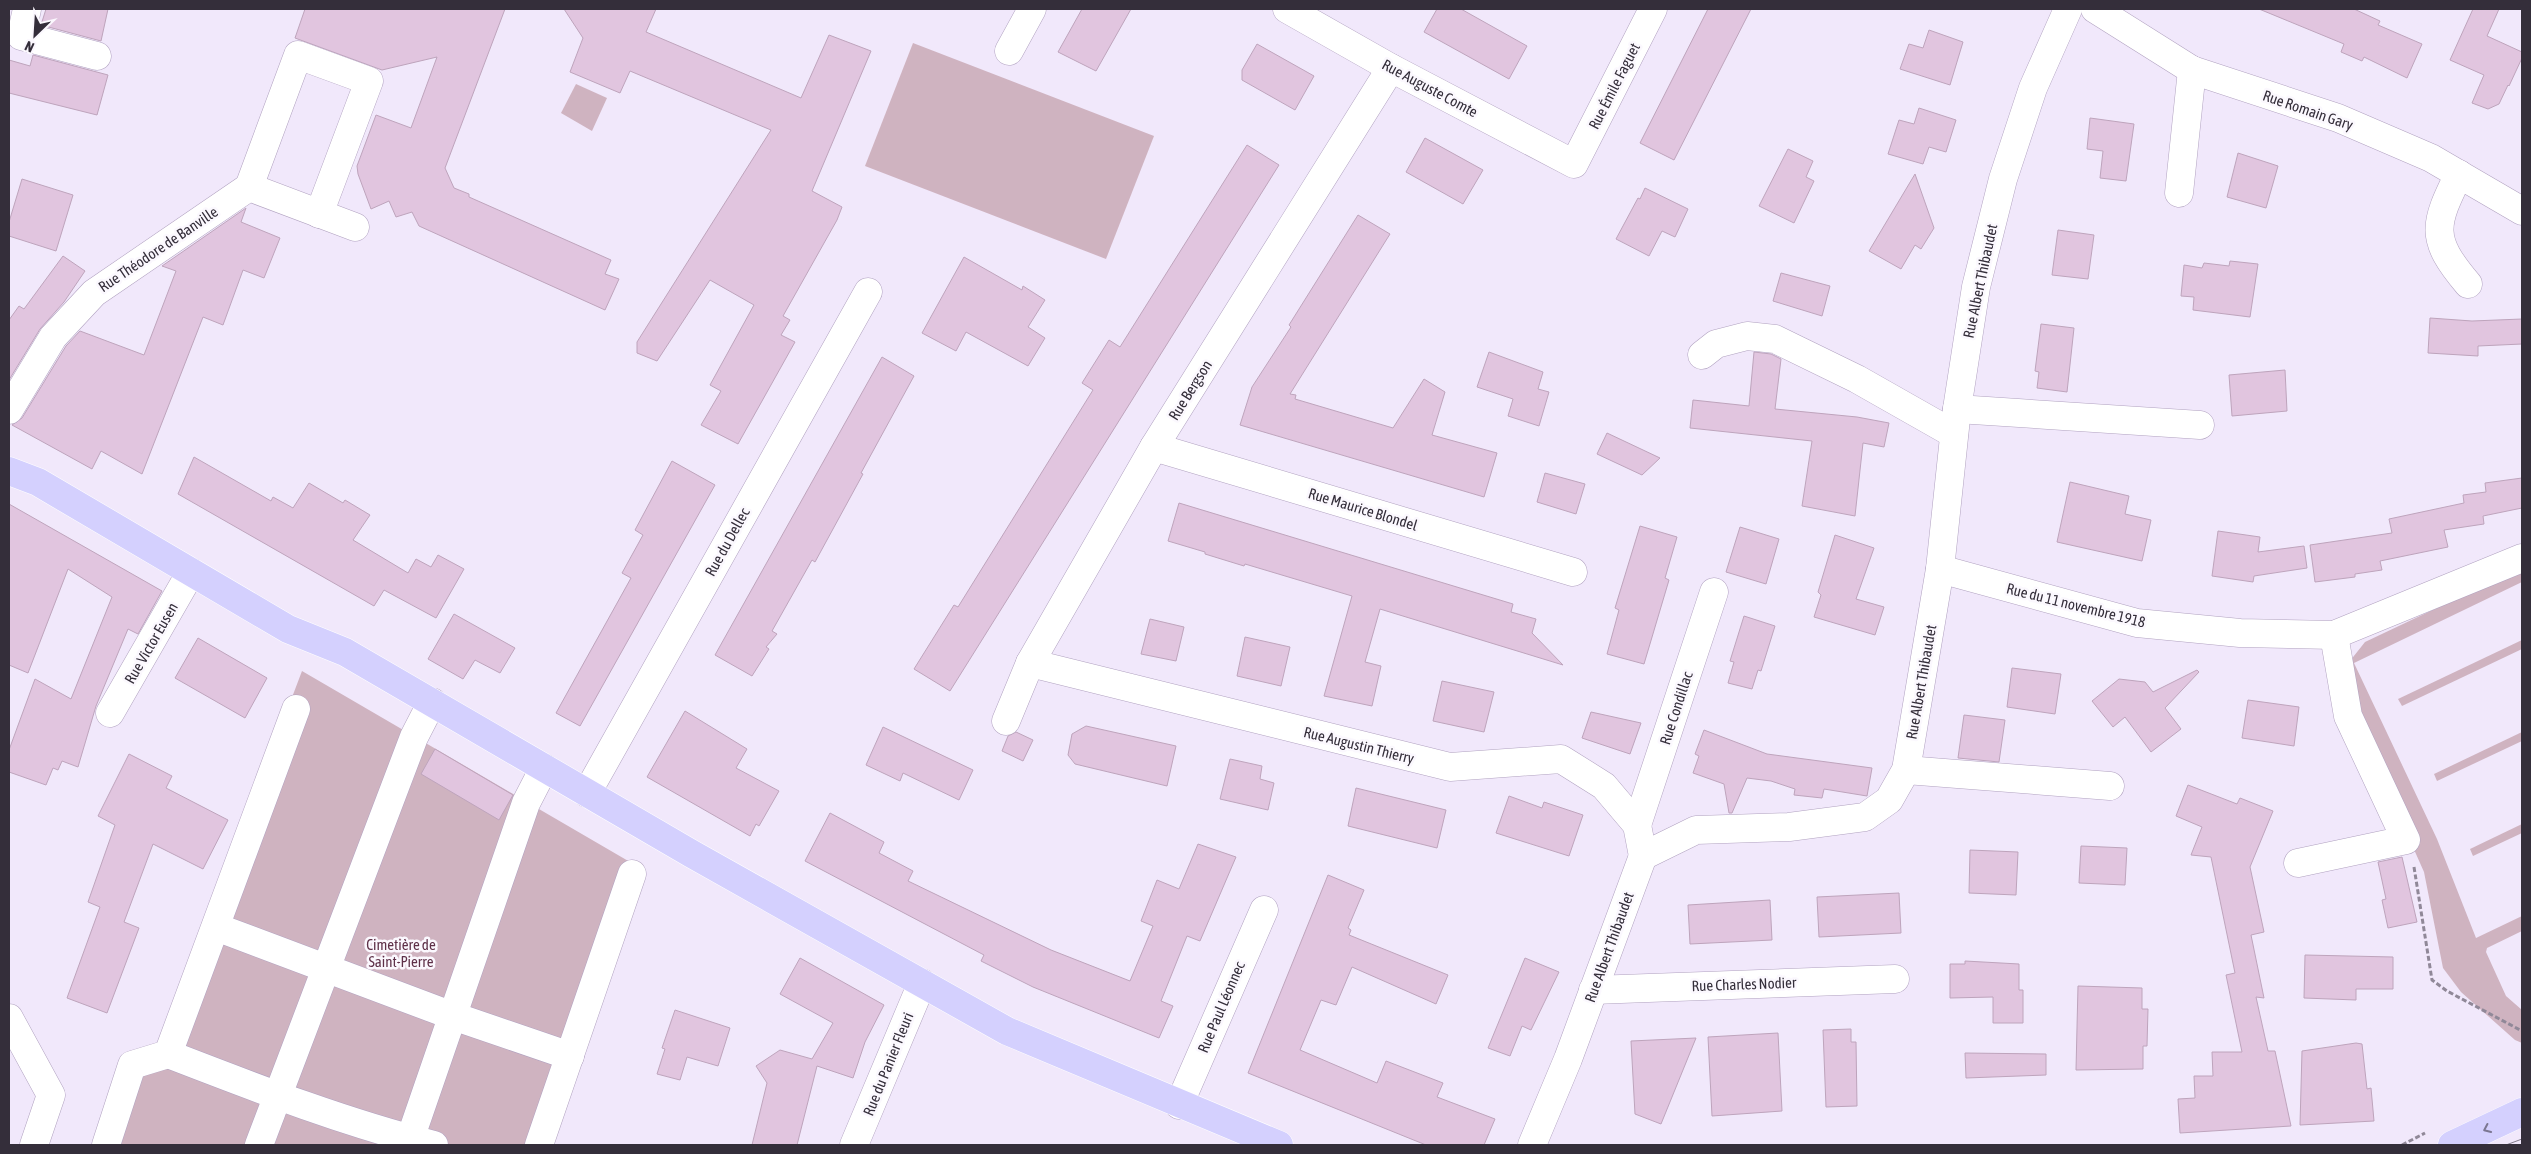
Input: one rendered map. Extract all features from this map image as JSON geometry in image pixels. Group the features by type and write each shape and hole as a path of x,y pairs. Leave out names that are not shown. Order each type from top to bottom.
{"main road":[{"path":"9,471 38,482 288,630 345,652 587,793 1007,1031 1278,1145"},
{"path":"2452,1145 2522,1112"}],"street":[{"path":"28,9 21,36 97,56"},
{"path":"1009,51 1032,9"},
{"name":"Rue Auguste Comte","path":"1287,9 1391,68 1574,164"},
{"name":"Rue Émile Faguet","path":"1574,164 1653,9"},
{"name":"Rue Albert Thibaudet","path":"1532,1145 1568,1059 1643,856 1696,830 1790,827 1865,816 1889,800 1906,770 1940,569 1956,422 1976,287 2003,180 2033,88 2068,9"},
{"name":"Rue Romain Gary","path":"2095,9 2192,70 2338,118 2431,158 2522,211"},
{"path":"319,214 369,81 298,55 248,187 319,214 355,227"},
{"name":"Rue Bergson","path":"1006,721 1030,663 1154,447 1391,68"},
{"path":"2180,192 2192,70"},
{"path":"2458,174 2438,220 2440,240 2455,270 2468,284"},
{"name":"Rue Théodore de Banville","path":"9,410 53,336 94,293 248,187"},
{"name":"Rue du Dellec","path":"587,793 868,292"},
{"path":"1702,355 1716,344 1747,336 1775,339 1872,387 1956,422 2200,425"},
{"name":"Rue Maurice Blondel","path":"1154,447 1573,572"},
{"name":"Rue du 11 novembre 1918","path":"1940,569 2137,623 2240,633 2334,635 2522,558"},
{"name":"Rue Victor Eusen","path":"110,713 192,572"},
{"name":"Rue Condillac","path":"1637,825 1714,592"},
{"path":"2298,863 2406,840 2348,716 2334,635"},
{"name":"Rue Augustin Thierry","path":"1030,663 1450,768 1561,759 1604,786 1637,825 1643,856"},
{"path":"259,1145 414,737 432,702"},
{"path":"168,1054 296,709"},
{"path":"106,1145 132,1065 168,1054 277,1096 418,1143 453,1016 526,803 544,768"},
{"path":"1906,770 2110,786"},
{"path":"539,1145 632,874"},
{"name":"Rue Paul Léonnec","path":"1179,1104 1264,910"},
{"path":"216,927 453,1016 570,1056"},
{"name":"Rue Charles Nodier","path":"1593,990 1895,979"},
{"name":"Rue du Panier Fleuri","path":"854,1145 922,983"},
{"path":"9,1018 51,1095 34,1145"}],"path":[{"path":"2406,840 2416,874 2432,980 2447,991 2522,1031"}],"green space":[{"path":"913,43 1154,136 1106,259 865,166"},
{"path":"576,84 607,98 592,131 561,113"},
{"path":"2515,571 2518,575 2522,573 2522,582 2354,663 2437,839 2476,938 2522,916 2522,931 2487,948 2486,952 2506,996 2522,1010 2522,1043 2515,1040 2461,992 2443,968 2424,872 2365,739 2346,666 2365,642"},
{"path":"2522,640 2522,649 2402,706 2398,699"},
{"name":"Cimetière de Saint-Pierre","path":"302,671 642,869 547,1145 97,1145 159,1048"},
{"path":"2522,732 2522,741 2437,781 2434,774"},
{"path":"2522,824 2522,833 2473,856 2470,849"}],"building":[{"path":"46,9 108,9 101,41 41,25"},
{"path":"305,9 505,9 445,168 454,188 469,194 469,197 611,260 605,274 619,279 605,310 419,226 412,212 396,217 389,201 371,209 358,174 357,166 376,115 411,128 437,57 382,70 295,38"},
{"path":"564,9 656,9 646,32 801,98 829,35 871,51 812,191 842,207 837,220 783,316 790,320 781,335 795,342 738,444 701,425 721,391 710,385 754,305 710,280 657,361 637,353 637,342 771,130 630,71 620,93 570,72 583,38"},
{"path":"1082,9 1131,9 1096,71 1058,52"},
{"path":"1437,9 1461,9 1527,46 1509,79 1424,32"},
{"path":"1708,9 1751,9 1674,160 1640,143"},
{"path":"2259,9 2354,9 2380,21 2378,25 2422,44 2407,78 2364,57 2362,61 2341,52 2344,44"},
{"path":"2473,9 2499,9 2487,36 2522,52 2522,58 2499,104 2488,109 2472,103 2484,75 2450,60"},
{"path":"1929,30 1963,42 1950,85 1900,69 1909,44 1923,48"},
{"path":"1257,44 1314,76 1295,110 1242,80 1242,70"},
{"path":"33,55 108,75 97,115 9,93 9,60 30,66"},
{"path":"1919,108 1956,120 1946,152 1929,147 1923,164 1888,154 1899,120 1914,124"},
{"path":"2090,118 2134,124 2126,181 2100,178 2103,151 2087,149"},
{"path":"1425,138 1483,170 1463,204 1406,172"},
{"path":"1247,145 1279,165 950,691 914,669 954,605 958,607 1093,390 1082,383 1109,340 1120,347"},
{"path":"1788,149 1813,161 1806,177 1814,181 1794,223 1759,206"},
{"path":"2238,153 2278,166 2266,208 2227,197"},
{"path":"1915,174 1934,228 1921,249 1915,245 1901,269 1869,251"},
{"path":"22,179 73,195 56,251 9,236 9,222"},
{"path":"1645,188 1688,209 1675,237 1662,231 1649,256 1616,239"},
{"path":"246,208 241,222 280,238 264,278 243,270 223,325 203,317 142,474 101,451 92,469 12,425 22,418 66,346 80,331 144,355 176,271 162,266"},
{"path":"1358,215 1390,234 1290,394 1296,395 1295,399 1393,428 1424,379 1445,392 1432,435 1497,453 1484,497 1240,425 1252,387 1291,327 1289,325"},
{"path":"2058,230 2094,235 2088,279 2052,275"},
{"path":"63,256 85,271 64,302 40,329 9,380 9,320 19,306 24,309"},
{"path":"964,257 1022,290 1023,286 1045,300 1028,327 1045,338 1028,366 966,332 956,351 922,333"},
{"path":"2230,261 2258,264 2250,317 2193,310 2194,297 2181,296 2184,265 2202,268 2204,263 2229,266"},
{"path":"1781,273 1830,286 1822,316 1773,301"},
{"path":"2430,318 2472,321 2522,319 2522,344 2478,346 2478,356 2428,353"},
{"path":"2041,324 2074,328 2067,392 2037,388 2039,372 2035,371"},
{"path":"1489,352 1543,372 1538,389 1549,392 1539,426 1508,416 1513,399 1477,387"},
{"path":"1754,352 1771,354 1781,359 1775,409 1857,417 1889,423 1884,447 1863,443 1855,516 1802,506 1812,441 1690,428 1693,400 1749,406"},
{"path":"882,357 914,376 815,562 812,560 772,631 777,634 766,647 769,649 752,676 715,655"},
{"path":"2285,370 2287,411 2232,416 2229,375"},
{"path":"1607,433 1660,458 1642,475 1597,454"},
{"path":"194,457 271,501 273,497 293,508 309,483 343,503 345,500 370,515 353,540 408,573 416,559 431,567 438,555 464,569 436,618 384,590 374,606 178,494"},
{"path":"672,461 715,485 580,726 556,713 631,578 622,573 643,535 635,530"},
{"path":"1545,473 1585,484 1576,514 1537,502"},
{"path":"2522,478 2522,508 2483,516 2484,524 2444,530 2448,547 2380,561 2382,570 2355,574 2355,577 2315,582 2310,545 2392,533 2389,519 2464,503 2463,495 2486,492 2485,483"},
{"path":"2070,482 2129,496 2125,514 2151,520 2142,561 2057,542"},
{"path":"1179,503 1513,604 1511,612 1536,619 1532,633 1563,665 1380,609 1365,662 1381,666 1372,706 1324,696 1352,596 1245,564 1244,566 1168,541"},
{"path":"9,504 162,591 138,634 128,629 96,706 78,767 62,761 58,770 53,768 46,785 9,772 9,750 35,679 71,699 112,597 68,569 28,673 9,665"},
{"path":"1640,526 1677,537 1665,578 1669,580 1644,664 1607,654 1619,610 1615,608"},
{"path":"1740,527 1779,539 1766,584 1726,572"},
{"path":"2218,531 2260,537 2258,552 2304,546 2307,568 2254,576 2253,582 2212,576"},
{"path":"1835,535 1874,548 1856,599 1884,607 1875,635 1814,617 1821,595 1818,592"},
{"path":"454,614 515,648 500,673 475,660 463,679 428,659"},
{"path":"1744,616 1775,626 1761,671 1758,670 1752,689 1728,683 1734,662 1730,661"},
{"path":"1150,619 1184,627 1176,661 1141,654"},
{"path":"1245,637 1290,647 1281,686 1237,676"},
{"path":"198,638 267,678 245,718 175,678"},
{"path":"2012,668 2061,674 2055,714 2007,707"},
{"path":"2197,670 2199,672 2165,708 2181,729 2151,752 2125,717 2113,727 2092,701 2119,679 2145,682 2153,692"},
{"path":"1442,681 1494,692 1484,732 1433,721"},
{"path":"2248,700 2299,707 2294,746 2242,738"},
{"path":"685,711 747,749 736,768 779,791 759,826 756,824 750,836 647,777"},
{"path":"1591,712 1641,723 1630,754 1582,738"},
{"path":"1964,715 2005,720 1999,762 1958,758"},
{"path":"1086,726 1176,746 1167,786 1075,764 1068,755 1072,734"},
{"path":"883,727 973,770 959,800 903,773 900,781 866,765"},
{"path":"1704,730 1767,754 1872,768 1867,796 1824,789 1822,798 1794,795 1795,789 1771,781 1747,778 1732,813 1729,813 1724,784 1693,773 1699,756 1695,754"},
{"path":"1016,732 1033,740 1023,761 1002,751 1008,736"},
{"path":"435,749 513,795 499,820 421,774"},
{"path":"129,754 172,776 166,788 228,820 203,869 153,844 124,922 139,928 107,1013 67,998 100,907 88,902 115,825 98,816"},
{"path":"1230,759 1262,766 1260,779 1274,783 1268,810 1220,799"},
{"path":"2188,785 2237,804 2240,798 2273,811 2250,867 2264,932 2251,935 2264,998 2256,997 2268,1051 2275,1051 2291,1126 2180,1133 2178,1099 2195,1098 2194,1076 2213,1076 2212,1052 2242,1052 2226,975 2235,973 2211,857 2191,855 2202,827 2176,816"},
{"path":"1356,788 1446,810 1437,848 1348,826"},
{"path":"1509,796 1542,808 1544,802 1583,815 1569,856 1496,833"},
{"path":"830,813 884,842 879,853 913,871 908,881 1051,950 1130,981 1153,926 1141,921 1157,880 1179,889 1198,844 1236,857 1200,941 1187,936 1161,1001 1173,1006 1159,1038 1033,987 981,961 984,955 805,861"},
{"path":"2081,846 2127,848 2125,885 2079,883"},
{"path":"1970,850 2018,852 2016,895 1969,893"},
{"path":"2402,857 2417,922 2388,928 2382,900 2386,899 2378,862"},
{"path":"1328,875 1364,890 1348,928 1351,930 1349,935 1448,975 1436,1004 1352,967 1336,1005 1321,1000 1300,1050 1377,1083 1386,1061 1443,1083 1437,1097 1495,1119 1484,1145 1426,1145 1248,1073"},
{"path":"1899,893 1901,933 1819,937 1817,897"},
{"path":"1770,900 1772,940 1690,944 1688,905"},
{"path":"2305,955 2393,957 2393,989 2356,989 2356,1000 2304,998"},
{"path":"800,958 884,1005 865,1042 853,1078 817,1066 797,1145 752,1145 767,1083 756,1066 780,1050 812,1059 833,1023 780,994"},
{"path":"1525,958 1559,972 1531,1030 1522,1026 1510,1056 1488,1048"},
{"path":"1965,961 2019,964 2019,990 2023,990 2023,1023 1993,1023 1993,997 1950,998 1950,964 1965,964"},
{"path":"2078,986 2142,988 2142,1009 2148,1009 2147,1046 2143,1046 2143,1069 2076,1070"},
{"path":"675,1010 730,1028 718,1066 687,1057 680,1080 657,1074 665,1049 662,1048"},
{"path":"1851,1029 1851,1042 1856,1042 1857,1106 1826,1107 1823,1030"},
{"path":"1778,1033 1782,1111 1712,1116 1708,1037"},
{"path":"1696,1038 1661,1124 1635,1114 1631,1041"},
{"path":"2356,1043 2362,1044 2367,1089 2371,1088 2374,1121 2300,1125 2302,1051"},
{"path":"1965,1053 2046,1054 2046,1075 1966,1078"}],"tram line":[{"path":"2506,1145 2522,1139"}]}
